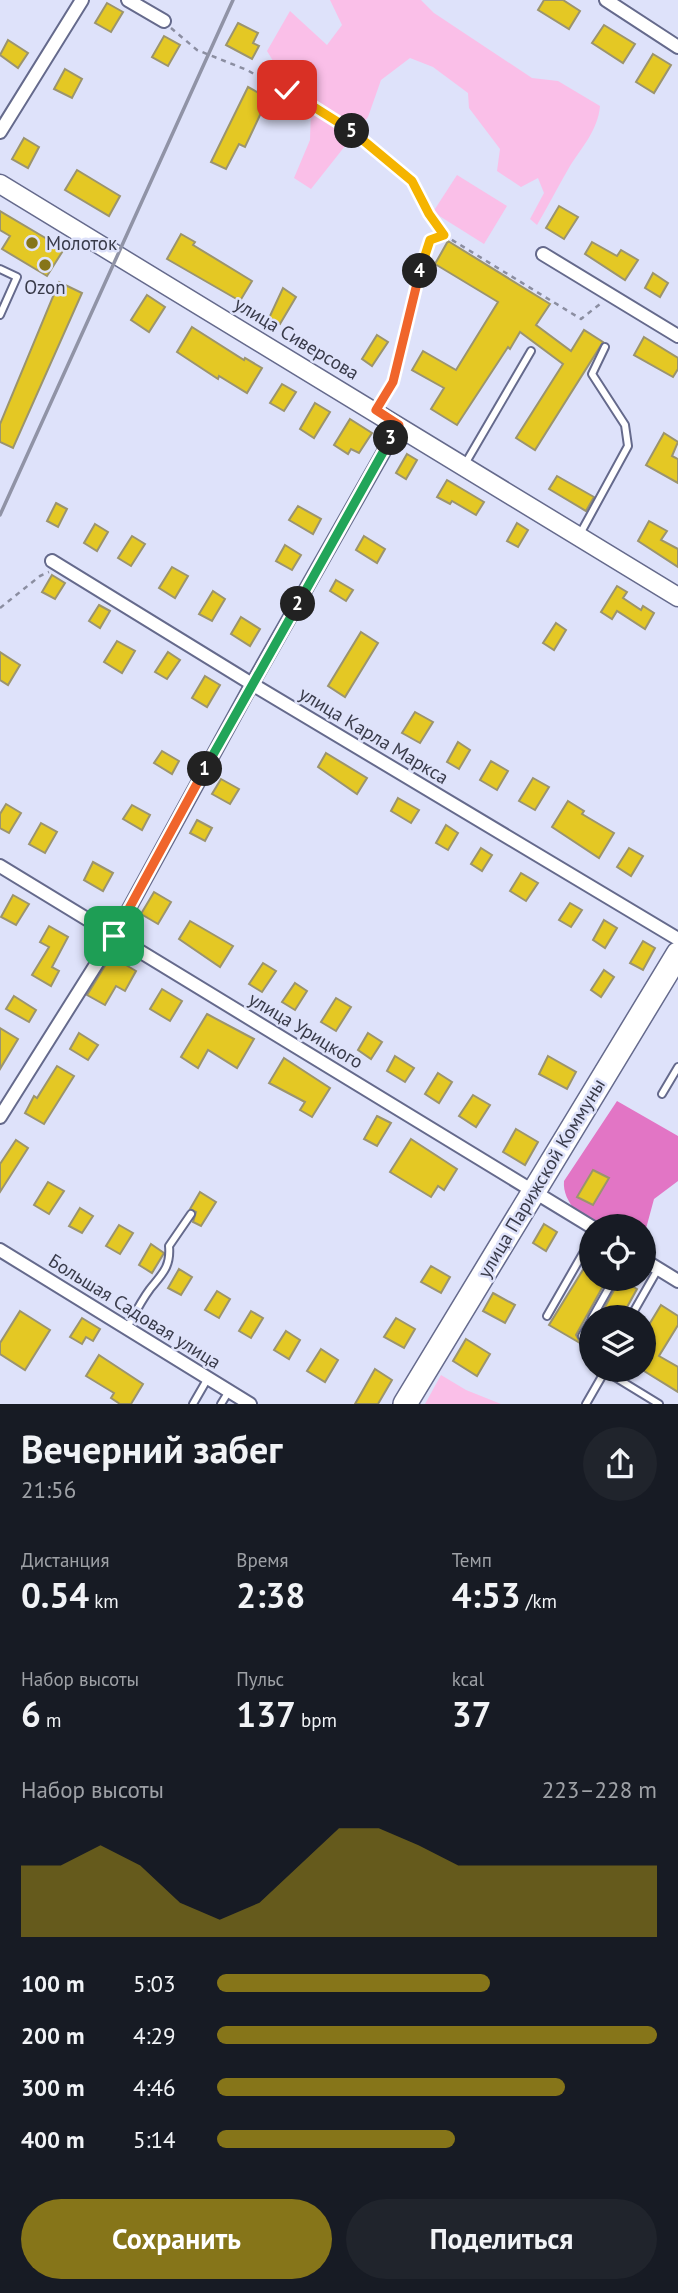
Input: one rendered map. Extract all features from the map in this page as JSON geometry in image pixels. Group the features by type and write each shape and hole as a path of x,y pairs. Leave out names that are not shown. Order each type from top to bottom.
{"highway":[{"name":"улица Парижской Коммуны","path":"405,1404 678,954"}],"street":[{"path":"0,132 82,0"},
{"path":"128,0 164,22"},
{"path":"606,0 678,47"},
{"name":"улица Сиверсова","path":"0,184 376,410 678,597"},
{"path":"543,254 678,336"},
{"path":"0,1116 114,936 252,684 399,425"},
{"name":"улица Карла Маркса","path":"57,564 678,939"},
{"name":"улица Урицкого","path":"0,866 579,1219"},
{"name":"Большая Садовая улица","path":"0,1250 250,1404"},
{"path":"658,1269 678,1281"}],"lane":[{"path":"0,269 17,277 0,315"},
{"path":"579,536 628,446 625,425 592,374 606,347"},
{"path":"464,465 531,351"},
{"path":"662,1094 678,1067"},
{"path":"127,1328 151,1287 161,1279 170,1259 169,1246 191,1214"},
{"path":"547,1316 579,1260"},
{"path":"637,1305 658,1269"},
{"path":"193,1404 208,1378"},
{"path":"586,1404 599,1382"},
{"path":"621,1382 649,1401 659,1404"},
{"path":"221,1404 229,1391"}],"path":[{"path":"164,22 197,50 247,70 338,121 412,181 429,214 444,235 581,319 610,295"},
{"path":"376,410 393,382 430,240 444,235"},
{"path":"0,608 57,564"}],"shaded area":[{"path":"330,0 421,0 434,13 532,78 558,81 600,106 593,131 537,225 530,219 544,193 538,178 521,187 497,171 500,149 469,108 468,93 433,67 410,58 381,80 368,117 311,189 294,178 310,140 311,108 278,69 267,51 290,11 327,45 342,25"},
{"path":"457,175 507,206 484,244 433,212"},
{"path":"617,1101 678,1136 678,1181 654,1199 650,1214 579,1214 567,1197 564,1181"},
{"path":"441,1375 466,1390 501,1404 425,1404"}],"building":[{"path":"544,0 563,0 580,11 569,29 538,10"},
{"path":"107,3 123,12 111,32 95,23"},
{"path":"238,23 258,33 253,43 259,46 252,59 226,45"},
{"path":"604,25 635,44 623,63 592,43"},
{"path":"164,36 180,45 168,66 152,57"},
{"path":"8,40 28,53 18,68 0,55"},
{"path":"653,54 671,65 654,93 636,82"},
{"path":"65,69 82,79 72,98 54,89"},
{"path":"248,87 268,98 245,147 239,144 226,169 211,162"},
{"path":"24,138 39,147 28,168 12,159"},
{"path":"77,170 120,196 109,216 65,190"},
{"path":"559,206 578,217 564,239 546,228"},
{"path":"0,211 64,249 47,276 2,249 10,236 0,230"},
{"path":"181,234 195,242 193,245 252,281 240,301 167,259"},
{"path":"448,241 550,304 536,325 571,351 584,330 603,342 535,450 516,438 563,364 520,332 457,425 431,409 444,388 412,370 423,351 456,370 498,302 435,264"},
{"path":"592,242 617,256 621,250 638,260 625,280 585,254"},
{"path":"653,273 668,283 660,297 645,288"},
{"path":"59,282 82,293 13,448 0,442 0,424"},
{"path":"283,288 296,297 280,324 269,318"},
{"path":"147,295 165,307 149,332 131,320"},
{"path":"192,327 244,360 245,358 262,368 247,393 219,376 218,379 177,352"},
{"path":"377,335 388,342 372,366 362,359"},
{"path":"644,337 678,358 678,369 673,377 634,355"},
{"path":"282,384 296,392 284,411 270,403"},
{"path":"315,403 330,412 314,438 300,429"},
{"path":"350,419 372,433 359,453 351,449 348,454 334,445"},
{"path":"664,433 678,442 672,456 678,459 678,483 646,465"},
{"path":"407,454 417,460 406,479 396,473"},
{"path":"557,476 594,497 586,511 549,489"},
{"path":"447,480 484,502 476,515 452,501 450,504 437,497"},
{"path":"56,503 67,509 58,527 47,521"},
{"path":"298,506 321,519 313,534 289,520"},
{"path":"649,521 667,531 661,540 678,549 678,567 638,541"},
{"path":"517,523 528,530 518,547 507,541"},
{"path":"95,524 108,532 97,551 84,543"},
{"path":"132,536 145,544 131,566 118,558"},
{"path":"364,536 385,549 377,563 356,550"},
{"path":"285,545 301,555 292,570 276,561"},
{"path":"172,567 188,576 175,598 159,588"},
{"path":"52,575 65,583 55,599 42,592"},
{"path":"336,580 353,590 346,601 330,591"},
{"path":"617,586 627,592 623,598 641,610 643,606 654,613 645,629 617,611 612,619 601,612"},
{"path":"213,591 225,599 212,621 199,614"},
{"path":"99,605 110,611 100,628 89,621"},
{"path":"241,617 260,629 250,646 231,634"},
{"path":"556,623 566,630 554,650 543,643"},
{"path":"361,632 378,643 345,697 328,686"},
{"path":"117,641 135,651 122,673 104,662"},
{"path":"0,652 20,665 8,685 0,680"},
{"path":"168,652 180,660 167,679 155,672"},
{"path":"205,676 220,685 207,707 192,698"},
{"path":"415,712 433,722 420,743 402,733"},
{"path":"458,742 470,750 459,769 447,762"},
{"path":"162,751 179,761 172,774 154,763"},
{"path":"326,753 367,778 357,794 318,767"},
{"path":"491,761 508,771 497,790 480,780"},
{"path":"533,778 549,787 535,810 519,801"},
{"path":"221,779 239,789 230,804 212,794"},
{"path":"398,798 419,810 411,823 391,811"},
{"path":"568,801 584,811 582,814 614,833 599,858 552,827"},
{"path":"6,804 21,813 9,833 0,828 0,814"},
{"path":"132,805 150,815 142,830 123,819"},
{"path":"197,820 212,828 205,841 190,833"},
{"path":"41,823 57,832 45,853 29,844"},
{"path":"446,825 458,833 448,850 436,843"},
{"path":"481,848 492,855 482,871 471,864"},
{"path":"629,848 643,856 631,876 617,867"},
{"path":"93,862 113,873 103,891 84,880"},
{"path":"521,873 538,883 526,901 510,891"},
{"path":"154,892 171,902 158,924 141,914"},
{"path":"13,895 29,904 16,925 1,917"},
{"path":"570,903 582,910 571,927 559,920"},
{"path":"604,920 617,928 605,948 593,940"},
{"path":"190,921 233,946 220,967 179,939"},
{"path":"49,926 68,937 52,967 59,971 51,986 32,975 49,947 40,942"},
{"path":"643,941 655,948 643,970 630,963"},
{"path":"111,956 136,971 125,991 116,986 105,1005 87,995"},
{"path":"263,963 276,971 262,992 249,984"},
{"path":"604,970 614,977 601,997 591,990"},
{"path":"295,983 307,991 295,1010 282,1002"},
{"path":"162,989 182,1001 170,1021 150,1009"},
{"path":"14,996 36,1010 29,1022 6,1009"},
{"path":"336,998 351,1007 336,1031 321,1022"},
{"path":"207,1014 254,1039 237,1068 208,1050 198,1068 181,1057"},
{"path":"0,1028 18,1039 0,1069"},
{"path":"79,1033 98,1045 88,1060 70,1049"},
{"path":"368,1033 382,1042 371,1059 358,1050"},
{"path":"395,1056 414,1068 405,1082 387,1071"},
{"path":"548,1056 576,1072 567,1089 539,1074"},
{"path":"284,1058 330,1088 312,1117 300,1110 305,1102 269,1083"},
{"path":"57,1066 74,1076 44,1124 25,1113 34,1096 37,1098"},
{"path":"438,1073 452,1082 439,1103 425,1094"},
{"path":"473,1095 490,1105 476,1127 459,1116"},
{"path":"377,1116 391,1123 377,1146 364,1139"},
{"path":"516,1129 538,1142 525,1165 503,1152"},
{"path":"411,1139 457,1169 444,1190 438,1186 431,1197 390,1172"},
{"path":"16,1140 28,1148 0,1192 0,1164"},
{"path":"593,1170 609,1178 593,1205 577,1197"},
{"path":"48,1182 64,1191 49,1214 34,1205"},
{"path":"200,1192 216,1202 201,1226 193,1222 196,1212 190,1209"},
{"path":"80,1208 93,1216 82,1233 69,1226"},
{"path":"544,1224 557,1232 546,1251 533,1243"},
{"path":"119,1225 133,1233 120,1254 106,1246"},
{"path":"151,1244 164,1253 152,1273 139,1265"},
{"path":"431,1266 450,1277 441,1293 421,1282"},
{"path":"179,1269 192,1277 181,1295 168,1288"},
{"path":"579,1276 579,1291 600,1291 593,1305 579,1305 579,1330 576,1335 579,1342 549,1325"},
{"path":"217,1291 230,1299 219,1318 205,1310"},
{"path":"614,1291 636,1291 628,1305 606,1305"},
{"path":"493,1293 515,1305 505,1323 483,1311"},
{"path":"661,1305 678,1316 678,1325 659,1356 678,1367 678,1392 656,1378 656,1313"},
{"path":"20,1311 50,1330 25,1370 0,1354 0,1343"},
{"path":"251,1311 263,1318 251,1338 239,1331"},
{"path":"82,1318 100,1329 93,1341 86,1337 82,1344 70,1337"},
{"path":"396,1318 415,1329 404,1348 384,1337"},
{"path":"286,1331 300,1340 289,1359 274,1350"},
{"path":"466,1339 490,1354 477,1376 453,1361"},
{"path":"321,1349 338,1360 325,1382 307,1371"},
{"path":"99,1355 143,1384 131,1404 120,1404 111,1398 114,1393 86,1376"},
{"path":"375,1369 392,1380 378,1404 355,1404"}],"railway":[{"path":"0,515 233,0"}],"place":[{"name":"Молоток","path":"32,243"},
{"name":"Ozon","path":"45,265"}],"route":[{"path":"114,936 252,684 399,425 376,410 393,382 430,240 444,235 429,214 412,181 338,121 287,90"}]}
